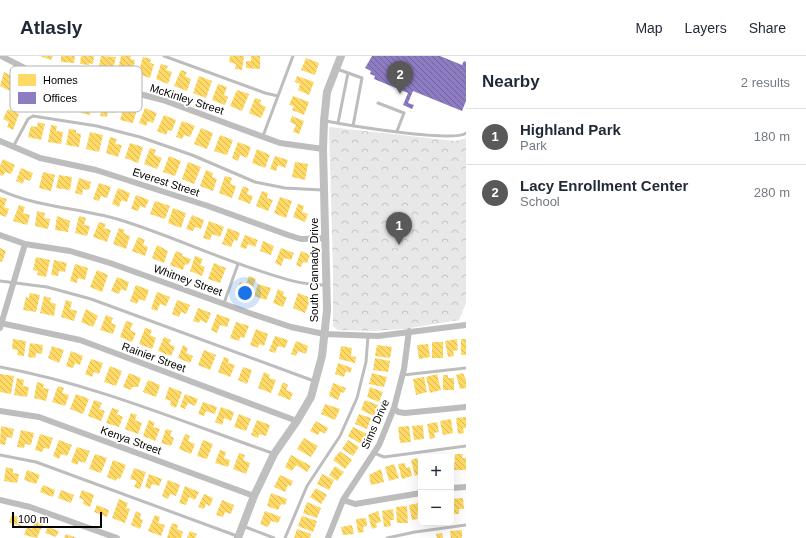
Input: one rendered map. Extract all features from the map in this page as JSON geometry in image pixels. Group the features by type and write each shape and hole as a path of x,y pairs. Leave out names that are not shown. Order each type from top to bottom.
{"street":[{"name":"McKinley Street","path":"1,56 21,66"},
{"name":"South Cannady Drive","path":"238,537 254,496 274,454 297,421 311,397 322,356 327,310 327,285 322,149 327,92 340,56"},
{"name":"McKinley Street","path":"142,95 163,100 280,143 322,149"},
{"name":"Everest Street","path":"0,141 40,158 96,170 301,239 326,238"},
{"name":"Whitney Street","path":"0,235 25,244 70,252 110,263 291,327 324,334 368,336 466,325"},
{"path":"0,325 25,244"},
{"name":"Rainier Street","path":"0,325 80,340 297,421"},
{"name":"Sims Drive","path":"328,538 343,500 374,453 394,408 402,375 409,331"},
{"path":"394,408 398,412 405,413 466,407"},
{"name":"Kenya Street","path":"0,411 39,417 254,496"},
{"path":"454,488 466,487"},
{"path":"343,500 354,504 418,493"},
{"path":"0,500 30,507 117,538"}],"lane":[{"path":"164,56 265,93 278,96"},
{"path":"263,136 293,56"},
{"path":"336,69 362,78 353,126"},
{"path":"338,123 348,73"},
{"path":"378,103 404,113 397,131"},
{"path":"13,147 28,119 33,116 97,126 140,137 192,156 255,182 285,188 324,190"},
{"path":"324,121 445,137 464,135 466,133"},
{"path":"0,190 26,201 81,210 118,220 238,264 295,282 327,285"},
{"path":"224,304 238,264"},
{"path":"0,281 47,288 91,299 315,381"},
{"path":"285,538 307,486 340,436 357,398 366,362 368,336"},
{"path":"0,367 44,375 89,389 274,454"},
{"path":"402,375 466,368"},
{"path":"374,453 384,457 466,446"},
{"path":"0,455 36,462 238,537"},
{"path":"387,538 422,531 466,525"},
{"path":"243,526 274,538"}],"green space":[{"path":"329,127 455,141 466,138 466,303 459,320 404,329 373,331 337,330 333,326"}],"building: Homes":[{"path":"40,56 53,56 51,60"},
{"path":"61,56 75,56 74,63 61,62"},
{"path":"81,56 94,56 93,64 80,64"},
{"path":"101,56 116,57 114,66 99,66"},
{"path":"121,56 131,56 130,59 135,60 134,66 119,66"},
{"path":"230,56 244,56 242,70 235,69 236,64 229,62"},
{"path":"251,56 260,56 260,69 246,68 246,61 251,61"},
{"path":"143,57 151,59 150,63 154,64 150,78 142,75 142,66 140,66"},
{"path":"306,58 319,63 315,75 301,70"},
{"path":"161,64 168,66 166,70 172,72 168,84 156,79"},
{"path":"181,70 187,72 185,76 191,79 187,91 174,86"},
{"path":"4,72 10,75 10,91 0,86"},
{"path":"199,76 212,81 206,98 193,93"},
{"path":"297,76 314,82 309,95 298,90 300,84 295,82"},
{"path":"218,84 227,87 224,95 228,97 225,105 212,100"},
{"path":"237,90 249,94 242,111 230,106"},
{"path":"293,96 309,102 304,115 292,110 294,106 289,105"},
{"path":"255,98 261,100 260,104 266,107 261,118 249,113"},
{"path":"145,108 157,113 153,123 148,121 146,126 139,123"},
{"path":"8,109 10,112 19,114 13,130 7,127 9,122 3,119"},
{"path":"81,112 91,112 90,115"},
{"path":"101,112 108,112 107,117 100,116"},
{"path":"122,112 136,112 133,123 120,120"},
{"path":"164,115 176,120 172,131 168,130 166,135 157,131"},
{"path":"292,116 304,121 299,134 293,132 296,125 290,122"},
{"path":"182,121 195,126 190,137 184,135 182,139 176,137"},
{"path":"38,122 45,124 41,140 28,137 31,126 37,127"},
{"path":"51,125 57,126 56,131 63,132 61,144 48,142"},
{"path":"201,128 213,133 207,149 194,144"},
{"path":"69,129 76,130 76,133 81,134 79,147 66,145"},
{"path":"90,132 103,135 99,152 86,149"},
{"path":"220,135 233,140 227,155 214,151"},
{"path":"110,137 117,139 115,144 122,145 118,157 106,153"},
{"path":"238,142 251,147 247,158 240,155 238,161 232,158"},
{"path":"130,143 143,147 138,163 125,158"},
{"path":"150,148 156,150 154,155 162,158 157,169 144,164"},
{"path":"257,149 270,155 265,168 252,163"},
{"path":"169,156 181,161 175,176 163,172"},
{"path":"275,156 288,160 285,168 278,165 276,171 270,169"},
{"path":"3,159 15,165 11,174 5,172 3,176 0,175 0,166"},
{"path":"188,162 201,167 194,184 182,179"},
{"path":"295,162 308,164 305,180 292,177"},
{"path":"21,168 33,173 30,181 24,179 23,184 16,181"},
{"path":"206,170 213,173 212,177 217,179 213,191 200,186"},
{"path":"43,172 55,175 51,191 39,188"},
{"path":"59,175 72,177 70,190 56,188"},
{"path":"225,176 232,178 230,184 236,186 232,198 219,193"},
{"path":"79,178 91,182 89,190 83,189 82,195 75,193"},
{"path":"99,183 111,187 107,198 101,196 99,201 93,199"},
{"path":"243,186 249,189 247,194 253,196 250,204 238,199"},
{"path":"118,188 130,193 127,202 121,200 119,207 112,204"},
{"path":"262,191 268,193 267,198 273,200 268,211 256,206"},
{"path":"136,195 149,200 145,208 140,206 138,211 131,209"},
{"path":"0,197 7,199 4,207 9,209 6,217 0,215"},
{"path":"280,197 292,201 286,218 274,213"},
{"path":"155,201 170,206 165,219 150,214"},
{"path":"298,204 304,206 302,212 308,214 305,222 293,217"},
{"path":"19,205 25,207 23,213 30,215 27,225 13,221"},
{"path":"173,208 186,213 181,228 168,223"},
{"path":"37,211 45,213 44,218 50,219 48,229 35,226"},
{"path":"192,215 204,220 201,229 195,227 193,231 186,229"},
{"path":"57,216 70,221 68,232 55,230"},
{"path":"79,216 86,218 84,225 90,226 87,236 75,233"},
{"path":"209,221 224,227 220,237 212,234 210,240 203,238"},
{"path":"99,222 106,224 104,228 111,230 107,242 93,237"},
{"path":"119,228 125,230 123,233 130,236 126,249 113,244"},
{"path":"228,228 240,233 237,241 234,240 231,247 222,244"},
{"path":"245,235 258,240 255,247 248,244 246,249 240,247"},
{"path":"138,237 145,240 143,245 148,247 145,256 132,251"},
{"path":"263,241 274,246 271,255 260,251"},
{"path":"157,245 168,251 164,263 152,258"},
{"path":"0,248 6,251 2,262 0,261"},
{"path":"281,248 294,253 291,260 284,258 281,266 275,263"},
{"path":"176,251 183,254 182,256 191,259 188,265 185,264 183,270 170,265"},
{"path":"301,251 310,255 307,263 303,262 301,267 296,265"},
{"path":"195,256 203,259 200,265 205,267 202,276 190,271"},
{"path":"36,257 50,260 46,277 37,275 38,271 33,270"},
{"path":"54,260 67,263 65,272 59,271 58,276 51,275"},
{"path":"214,263 226,268 220,283 208,279"},
{"path":"75,264 88,268 85,280 78,278 77,283 70,281"},
{"path":"97,270 108,275 102,292 90,287"},
{"path":"249,276 256,279 250,295 237,290 240,282 246,284"},
{"path":"117,277 129,282 126,291 121,289 119,294 111,291"},
{"path":"258,284 271,288 266,300 254,296"},
{"path":"136,285 149,290 145,301 139,299 137,304 130,301"},
{"path":"278,289 284,292 283,296 287,297 283,307 273,303"},
{"path":"157,292 170,297 166,306 160,304 157,311 151,309"},
{"path":"30,293 40,295 36,312 23,310 26,297 29,298"},
{"path":"298,293 311,298 305,313 293,308"},
{"path":"44,296 51,298 50,302 56,304 54,316 40,313"},
{"path":"66,300 72,302 70,309 77,311 74,321 61,317"},
{"path":"177,300 190,305 186,314 181,312 179,317 172,314"},
{"path":"198,308 211,313 207,323 200,320 199,323 193,321"},
{"path":"86,309 98,316 93,327 81,322"},
{"path":"217,314 230,319 227,327 220,325 217,333 211,330"},
{"path":"106,315 113,318 111,323 116,325 113,334 100,330"},
{"path":"126,321 133,323 130,330 136,333 132,342 120,337"},
{"path":"236,322 249,326 244,338 240,337 239,341 230,338"},
{"path":"145,328 152,330 150,335 156,338 152,349 139,344"},
{"path":"256,329 268,334 264,346 259,344 258,348 250,345"},
{"path":"275,336 288,340 285,348 278,346 275,353 269,351"},
{"path":"164,337 171,340 169,344 175,347 171,356 158,351"},
{"path":"13,339 26,341 24,356 17,355 18,350 12,349"},
{"path":"457,339 458,350 453,351 454,356 448,357 445,341"},
{"path":"461,339 466,339 466,355 461,355"},
{"path":"296,341 308,346 306,354 298,351 296,356 291,354"},
{"path":"432,342 443,342 443,358 432,358"},
{"path":"30,343 43,345 42,354 36,353 35,358 28,357"},
{"path":"428,344 430,357 419,359 417,345"},
{"path":"183,345 188,348 186,353 193,356 190,363 178,358"},
{"path":"377,345 392,347 390,358 375,356"},
{"path":"52,346 64,350 59,363 48,358"},
{"path":"341,346 352,348 351,356 356,357 355,363 339,359"},
{"path":"204,350 216,355 210,370 198,365"},
{"path":"71,351 83,356 80,365 75,363 73,368 66,366"},
{"path":"224,357 229,359 228,363 235,365 230,377 218,372"},
{"path":"375,358 390,361 388,372 373,370"},
{"path":"91,359 103,363 99,374 94,372 92,377 85,374"},
{"path":"338,363 352,368 350,373 346,371 344,377 335,374"},
{"path":"110,366 122,371 116,386 104,382"},
{"path":"243,367 252,370 247,384 238,380"},
{"path":"264,372 270,375 269,378 276,380 271,393 258,388"},
{"path":"129,373 141,378 138,387 132,387 131,390 123,387"},
{"path":"372,373 387,377 384,387 369,384"},
{"path":"463,373 466,378 466,388 460,389 456,375"},
{"path":"0,374 14,376 11,394 0,392"},
{"path":"437,374 441,390 430,393 426,377"},
{"path":"443,375 448,375 448,378 454,378 454,390 443,390"},
{"path":"424,377 427,392 416,395 413,379"},
{"path":"17,378 24,380 23,386 29,387 27,397 14,395"},
{"path":"148,380 160,385 156,397 143,392"},
{"path":"37,382 44,384 43,388 49,389 46,401 34,398"},
{"path":"283,382 288,385 286,390 293,393 290,400 278,395"},
{"path":"333,383 346,388 344,393 341,392 338,400 329,396"},
{"path":"58,386 64,388 62,393 69,395 65,406 52,402"},
{"path":"169,387 182,392 176,408 170,405 171,401 165,399"},
{"path":"370,387 383,392 379,402 367,397"},
{"path":"76,394 89,399 83,414 70,409"},
{"path":"185,394 198,399 195,406 188,403 185,409 180,407"},
{"path":"94,400 102,403 99,409 105,411 101,421 88,416"},
{"path":"365,400 378,405 374,416 361,410"},
{"path":"203,402 217,407 215,414 206,411 204,416 198,414"},
{"path":"325,404 340,409 335,420 321,414"},
{"path":"221,407 234,412 231,421 224,418 222,425 215,422"},
{"path":"112,408 119,410 117,414 123,417 119,427 106,423"},
{"path":"131,413 137,415 135,420 142,423 138,434 125,429"},
{"path":"239,414 251,419 246,431 234,427"},
{"path":"359,414 371,418 367,429 355,424"},
{"path":"466,417 466,428 463,428 464,433 458,434 456,418"},
{"path":"451,419 453,433 443,435 440,421"},
{"path":"149,420 155,423 153,427 160,429 155,441 143,436"},
{"path":"257,420 270,425 266,436 259,434 258,438 251,435"},
{"path":"316,421 328,428 325,434 320,431 318,435 310,431"},
{"path":"437,422 439,432 434,433 435,438 430,439 427,424"},
{"path":"423,425 424,439 414,440 412,426"},
{"path":"1,426 14,429 12,438 7,437 5,445 0,444"},
{"path":"409,426 411,442 400,443 398,427"},
{"path":"353,427 367,434 361,444 348,436"},
{"path":"166,429 172,431 170,436 174,438 171,446 161,443"},
{"path":"21,430 34,433 31,445 25,444 24,448 17,447"},
{"path":"40,434 53,438 49,449 44,448 42,452 35,450"},
{"path":"185,434 190,436 188,441 195,444 191,454 179,449"},
{"path":"304,438 318,446 311,457 297,449"},
{"path":"59,440 72,445 67,456 61,454 59,459 53,456"},
{"path":"203,440 213,444 207,459 197,456"},
{"path":"348,440 359,447 353,456 342,449"},
{"path":"77,447 90,451 85,463 79,461 77,465 71,462"},
{"path":"220,450 226,452 224,458 230,460 228,467 215,463"},
{"path":"340,451 352,460 345,469 333,460"},
{"path":"239,453 245,455 243,460 250,463 246,474 233,469"},
{"path":"95,454 107,458 101,473 89,469"},
{"path":"455,454 463,454 462,458 466,458 466,470 454,470"},
{"path":"291,455 311,466 307,472 296,465 292,471 285,467"},
{"path":"417,458 418,475 415,476 411,460"},
{"path":"113,460 126,465 120,479 117,478 116,481 107,477"},
{"path":"405,463 406,468 410,467 412,476 402,479 398,464"},
{"path":"394,464 399,478 389,481 385,467"},
{"path":"335,466 344,472 337,481 329,475"},
{"path":"6,467 13,469 13,473 19,474 17,483 4,481"},
{"path":"134,468 146,472 140,489 134,487 137,481 130,479"},
{"path":"381,469 384,482 371,485 369,475"},
{"path":"27,470 40,475 36,484 24,480"},
{"path":"149,474 162,479 159,486 152,484 150,489 145,487"},
{"path":"322,474 334,480 329,490 317,484"},
{"path":"280,475 293,481 291,486 288,485 285,492 274,487"},
{"path":"168,480 180,485 176,496 170,494 168,499 162,496"},
{"path":"43,485 55,490 53,497 40,492"},
{"path":"185,486 199,492 195,500 189,497 186,505 179,503"},
{"path":"316,488 327,495 321,504 310,497"},
{"path":"61,490 74,495 71,503 58,498"},
{"path":"82,490 94,495 90,507 83,504 84,500 79,498"},
{"path":"271,493 287,499 285,505 281,504 278,510 267,506"},
{"path":"204,494 213,498 210,506 206,504 204,509 198,507"},
{"path":"463,498 464,509 459,509 459,514 454,514 454,499"},
{"path":"119,499 128,503 126,508 130,509 125,523 112,518"},
{"path":"222,500 234,505 231,514 225,512 223,517 216,515"},
{"path":"307,502 321,508 317,518 303,513"},
{"path":"418,503 418,519 412,520 409,505"},
{"path":"97,505 109,510 107,517 94,512"},
{"path":"407,506 408,523 397,523 396,507"},
{"path":"393,509 394,520 390,520 391,526 384,527 382,511"},
{"path":"136,511 141,514 140,519 143,520 140,529 131,525"},
{"path":"265,511 281,517 278,523 271,521 268,527 260,524"},
{"path":"378,511 381,522 376,523 377,527 372,529 368,515"},
{"path":"12,515 24,519 21,527 9,522"},
{"path":"155,515 160,517 158,523 165,525 161,536 148,531"},
{"path":"302,516 317,521 313,532 298,526"},
{"path":"366,518 367,526 363,527 364,532 358,533 356,519"},
{"path":"35,521 43,524 37,538 24,535 27,527 32,529"},
{"path":"172,523 178,525 177,529 183,532 181,538 167,538"},
{"path":"352,525 354,534 343,535 341,527"},
{"path":"48,527 59,531 56,537 45,533"},
{"path":"297,529 311,534 310,538 294,538"},
{"path":"462,530 462,538 451,538 450,531"},
{"path":"190,531 197,534 195,538 187,538"},
{"path":"442,533 443,538 437,538 436,534"},
{"path":"66,534 77,538 64,538"}],"building: Offices":[{"path":"372,56 440,56 462,65 464,61 466,62 466,101 462,111 413,91 408,103 414,105 412,109 403,105 408,93 374,79 375,76 370,74 371,71 365,68"}],"place":[{"name":"Lacy Enrollment Center","path":"400,94"},
{"name":"Highland Park","path":"399,245"}]}
